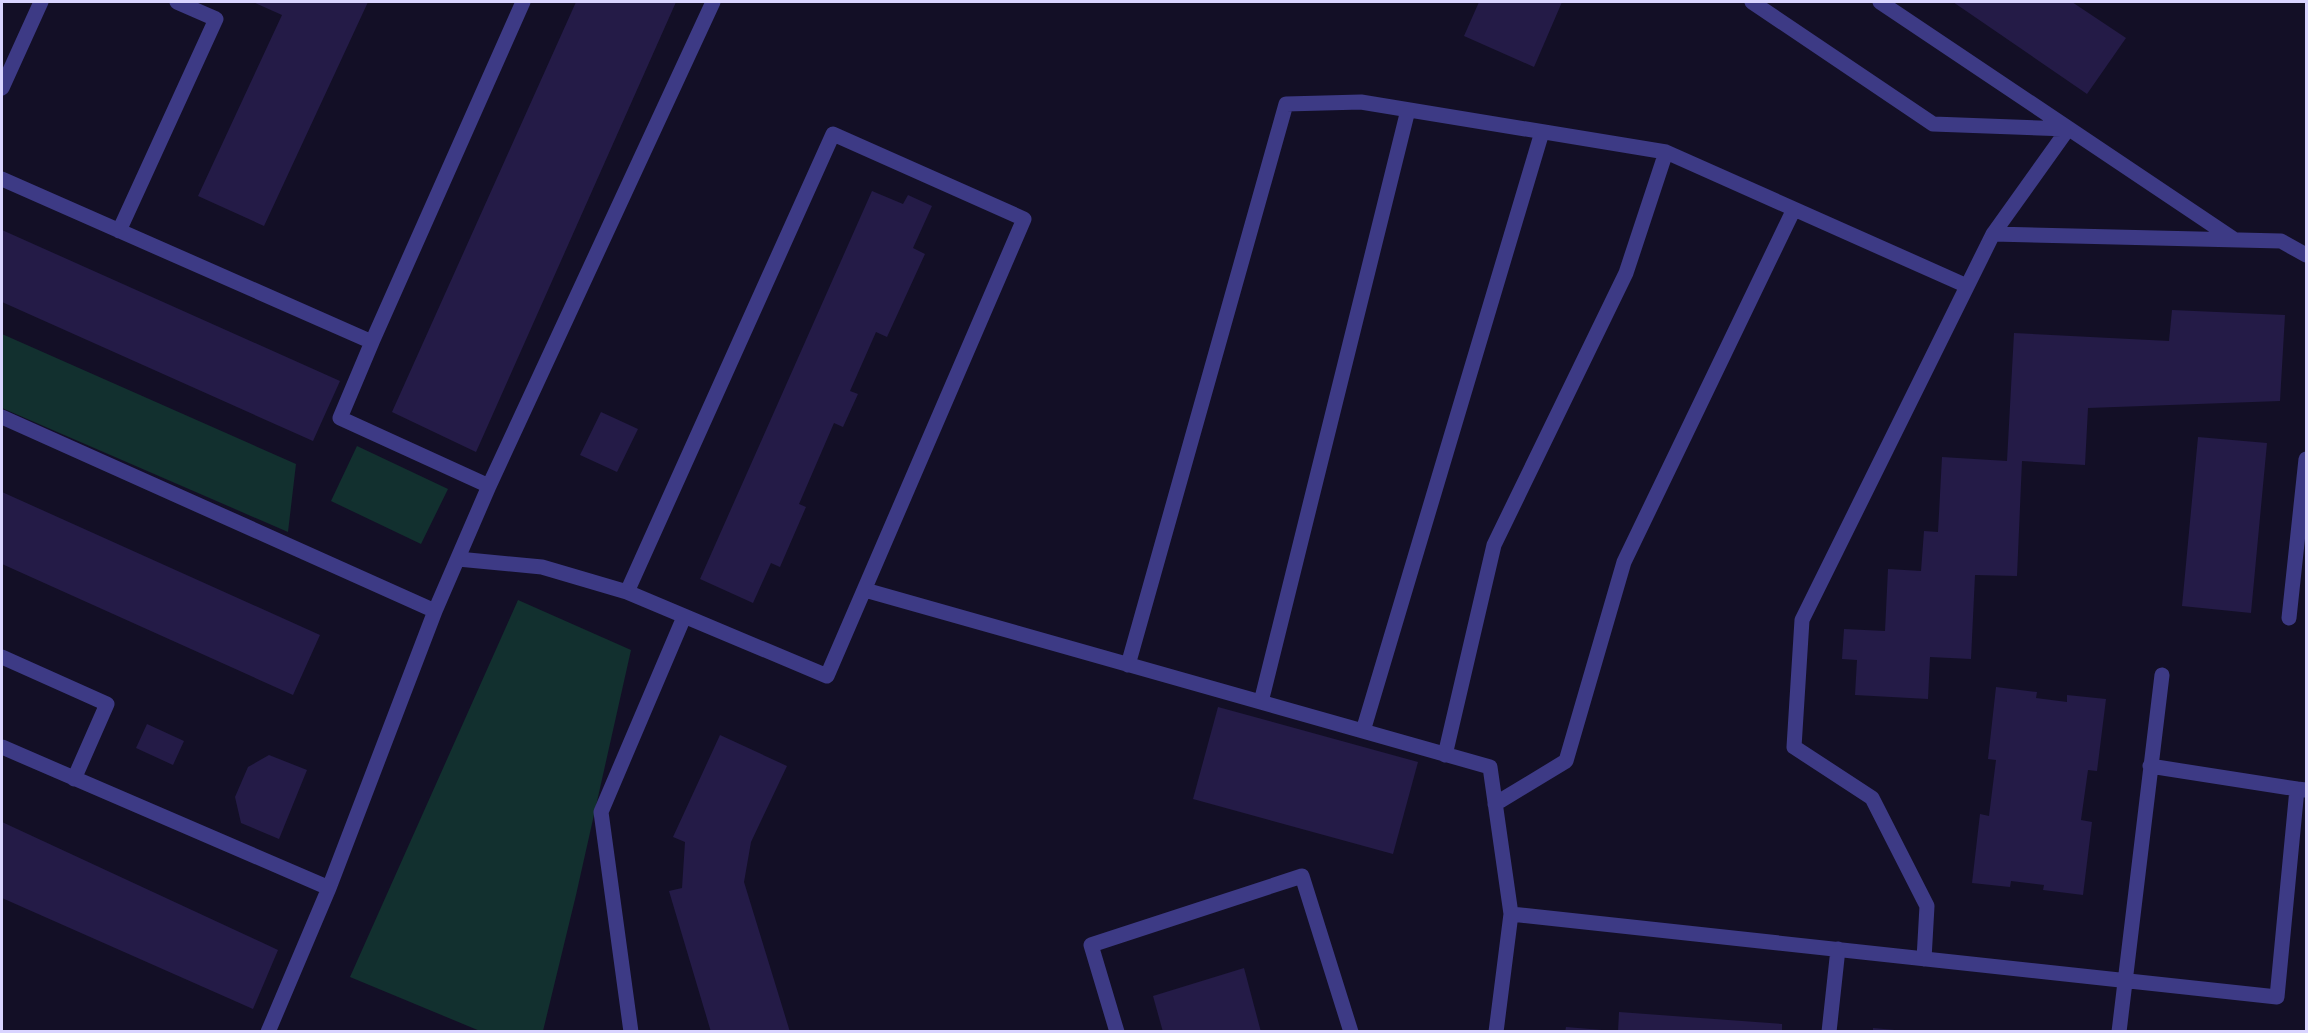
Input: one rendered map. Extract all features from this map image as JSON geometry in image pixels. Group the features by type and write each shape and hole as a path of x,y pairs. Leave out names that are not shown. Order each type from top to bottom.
{"lane":[{"path":"2,88 41,2"},
{"path":"119,231 216,19 177,2"},
{"path":"489,486 340,417 523,2"},
{"path":"268,1032 329,888 435,611 489,486 713,2"},
{"path":"1752,2 1933,124 2068,129"},
{"path":"1880,2 2235,240"},
{"path":"1128,665 1286,104 1361,102 1666,152 1967,286"},
{"path":"1261,702 1408,110"},
{"path":"1924,959 1927,906 1872,798 1794,747 1802,620 1994,234 2068,129"},
{"path":"1364,731 1542,132"},
{"path":"458,559 542,567 627,592 827,675 1024,219 833,134 627,592"},
{"path":"1445,755 1494,545 1626,273 1666,152"},
{"path":"2,179 372,342"},
{"path":"1495,804 1566,761 1624,562 1794,209"},
{"path":"1994,234 2282,241 2307,255"},
{"path":"2,417 435,611"},
{"path":"2289,618 2303,533 2307,459"},
{"path":"865,590 1490,767 1511,914 1496,1032"},
{"path":"631,1032 601,812 684,617"},
{"path":"2,657 107,704 74,778"},
{"path":"2119,1032 2162,675"},
{"path":"2,747 329,888"},
{"path":"1511,914 2277,997 2302,789 2150,766"},
{"path":"1117,1032 1091,945 1302,876 1352,1032"},
{"path":"1828,1032 1838,949"}],"green space":[{"path":"2,334 296,464 288,532 2,408"},
{"path":"357,446 448,489 421,544 331,501"},
{"path":"518,600 631,650 543,1031 480,1031 350,977"}],"building":[{"path":"253,2 368,2 264,226 198,196 282,15"},
{"path":"576,2 676,2 476,452 392,412"},
{"path":"1479,2 1562,2 1534,67 1464,36"},
{"path":"1953,2 2072,2 2126,38 2087,94"},
{"path":"872,191 903,204 908,195 932,206 913,248 925,254 887,337 876,332 850,391 858,394 843,427 834,423 799,504 806,507 780,567 771,563 753,603 700,579"},
{"path":"2,230 340,381 313,441 2,302"},
{"path":"2172,310 2285,315 2280,401 2088,408 2085,465 2022,461 2017,576 1975,575 1971,659 1930,657 1928,699 1855,695 1857,660 1842,659 1844,629 1885,631 1888,569 1921,571 1924,531 1938,532 1942,457 2007,461 2014,333 2169,341"},
{"path":"601,412 638,429 617,472 580,455"},
{"path":"2198,437 2267,443 2251,613 2182,606"},
{"path":"2,492 320,635 293,695 2,564"},
{"path":"1996,687 2037,692 2036,698 2067,702 2067,695 2106,699 2097,771 2088,770 2081,820 2092,822 2083,895 2043,890 2044,885 2011,881 2010,887 1972,883 1980,814 1989,816 1996,760 1988,759"},
{"path":"1218,707 1418,762 1393,854 1193,799"},
{"path":"147,724 184,741 173,765 136,748"},
{"path":"720,735 787,766 751,842 744,882 790,1032 711,1032 669,891 682,888 685,842 673,837"},
{"path":"269,755 307,770 279,839 241,823 235,797 248,767"},
{"path":"2,822 278,950 253,1009 2,898"},
{"path":"1244,968 1261,1032 1163,1032 1153,996"},
{"path":"1619,1012 1782,1024 1782,1032 1618,1032"},
{"path":"1566,1027 1602,1030 1602,1032 1565,1032"},
{"path":"1873,1028 1895,1030 1895,1032 1873,1032"}]}
